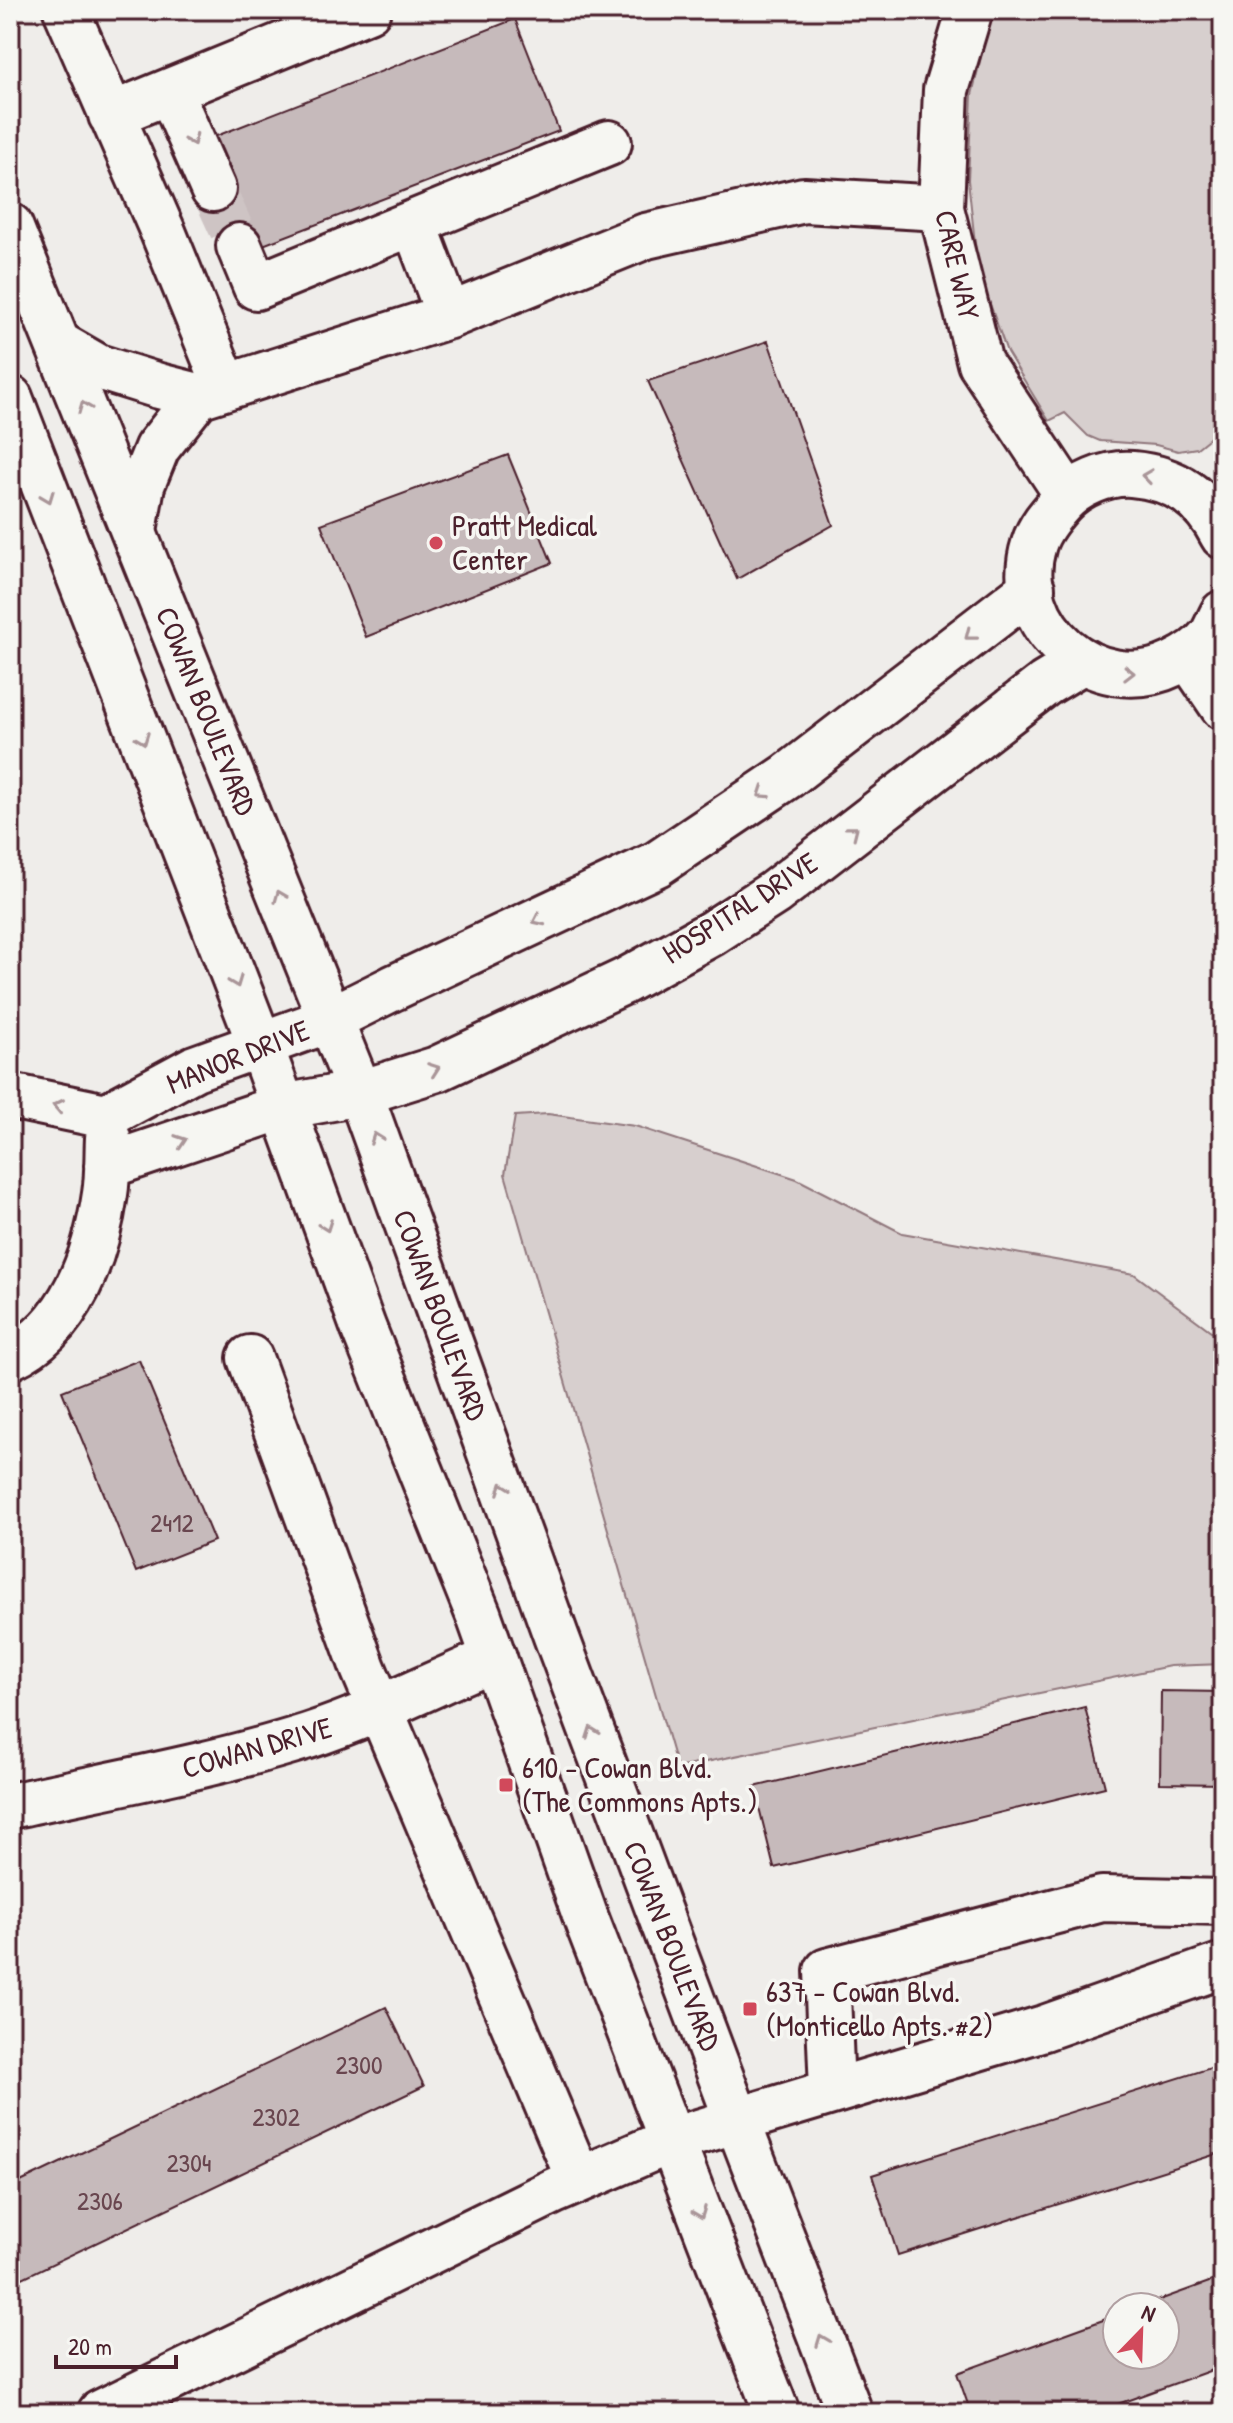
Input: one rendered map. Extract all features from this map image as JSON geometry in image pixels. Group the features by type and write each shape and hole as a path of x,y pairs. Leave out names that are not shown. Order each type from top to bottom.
{"main road":[{"path":"66,10 111,115 212,391"},
{"name":"CARE WAY","path":"970,10 946,90 941,208 980,363 1068,496"},
{"path":"111,115 355,12"},
{"path":"170,91 213,189"},
{"path":"239,246 256,287 609,143"},
{"path":"60,345 98,367 159,386 212,391 449,316 646,236 804,200 941,208"},
{"path":"414,223 449,316"},
{"name":"COWAN BOULEVARD","path":"10,226 360,1093 556,1636 850,2413"},
{"path":"134,531 142,485 157,448 212,391"},
{"path":"10,398 260,1044 363,1327 494,1658 587,1921 777,2413"},
{"path":"1219,519 1189,492 1160,478 1128,474 1096,479 1068,496 1048,517 1034,544 1030,573 1034,603 1046,630 1069,654 1097,669 1128,675 1160,671 1189,657 1212,634 1223,613"},
{"path":"329,1020 657,864 788,776 1032,588"},
{"path":"1189,657 1223,707"},
{"name":"HOSPITAL DRIVE","path":"360,1093 437,1069 625,981 712,933 774,893 1045,684 1083,661"},
{"name":"MANOR DRIVE","path":"106,1116 195,1068 329,1020"},
{"name":"MANOR DRIVE","path":"107,1166 282,1107 360,1093"},
{"path":"10,1096 106,1116 108,1137 106,1192 95,1245 79,1286 54,1323 29,1348 10,1357"},
{"path":"250,1358 363,1668 579,2180"},
{"name":"COWAN DRIVE","path":"10,1806 200,1767 309,1736 380,1710 494,1658"},
{"path":"832,2090 827,1971 1102,1899 1223,1902"},
{"path":"100,2413 579,2180 672,2140 1044,2028 1223,1965"}],"shaded area":[{"path":"992,10 1223,10 1223,427 1197,448 1178,451 1156,445 1100,441 1088,436 1065,413 1049,421 1007,352 978,270 968,180 972,95"},
{"path":"548,1114 635,1126 797,1179 902,1233 1134,1274 1223,1340 1223,1664 1170,1666 677,1768 505,1174 515,1116"}],"building":[{"path":"515,19 559,131 250,250 206,140"},
{"path":"768,341 833,525 737,579 648,381"},
{"name":"Pratt Medical Center","path":"508,455 552,563 366,637 321,524"},
{"path":"139,1360 214,1541 136,1572 62,1391"},
{"path":"1161,1691 1223,1692 1223,1784 1160,1783"},
{"path":"1085,1707 1105,1787 774,1868 754,1787"},
{"path":"386,2007 424,2086 10,2284 10,2187"},
{"path":"1223,2064 1223,2152 898,2255 872,2175"},
{"path":"1223,2277 1223,2366 1093,2413 971,2413 957,2373 1101,2321 1101,2371 1181,2371 1181,2292"}],"tunnel":[{"path":"213,189 239,246"}],"place":[{"name":"Pratt Medical Center","path":"436,543"},
{"name":"610 - Cowan Blvd. (The Commons Apts.)","path":"506,1785"},
{"name":"637 - Cowan Blvd. (Monticello Apts. #2)","path":"750,2009"}]}
